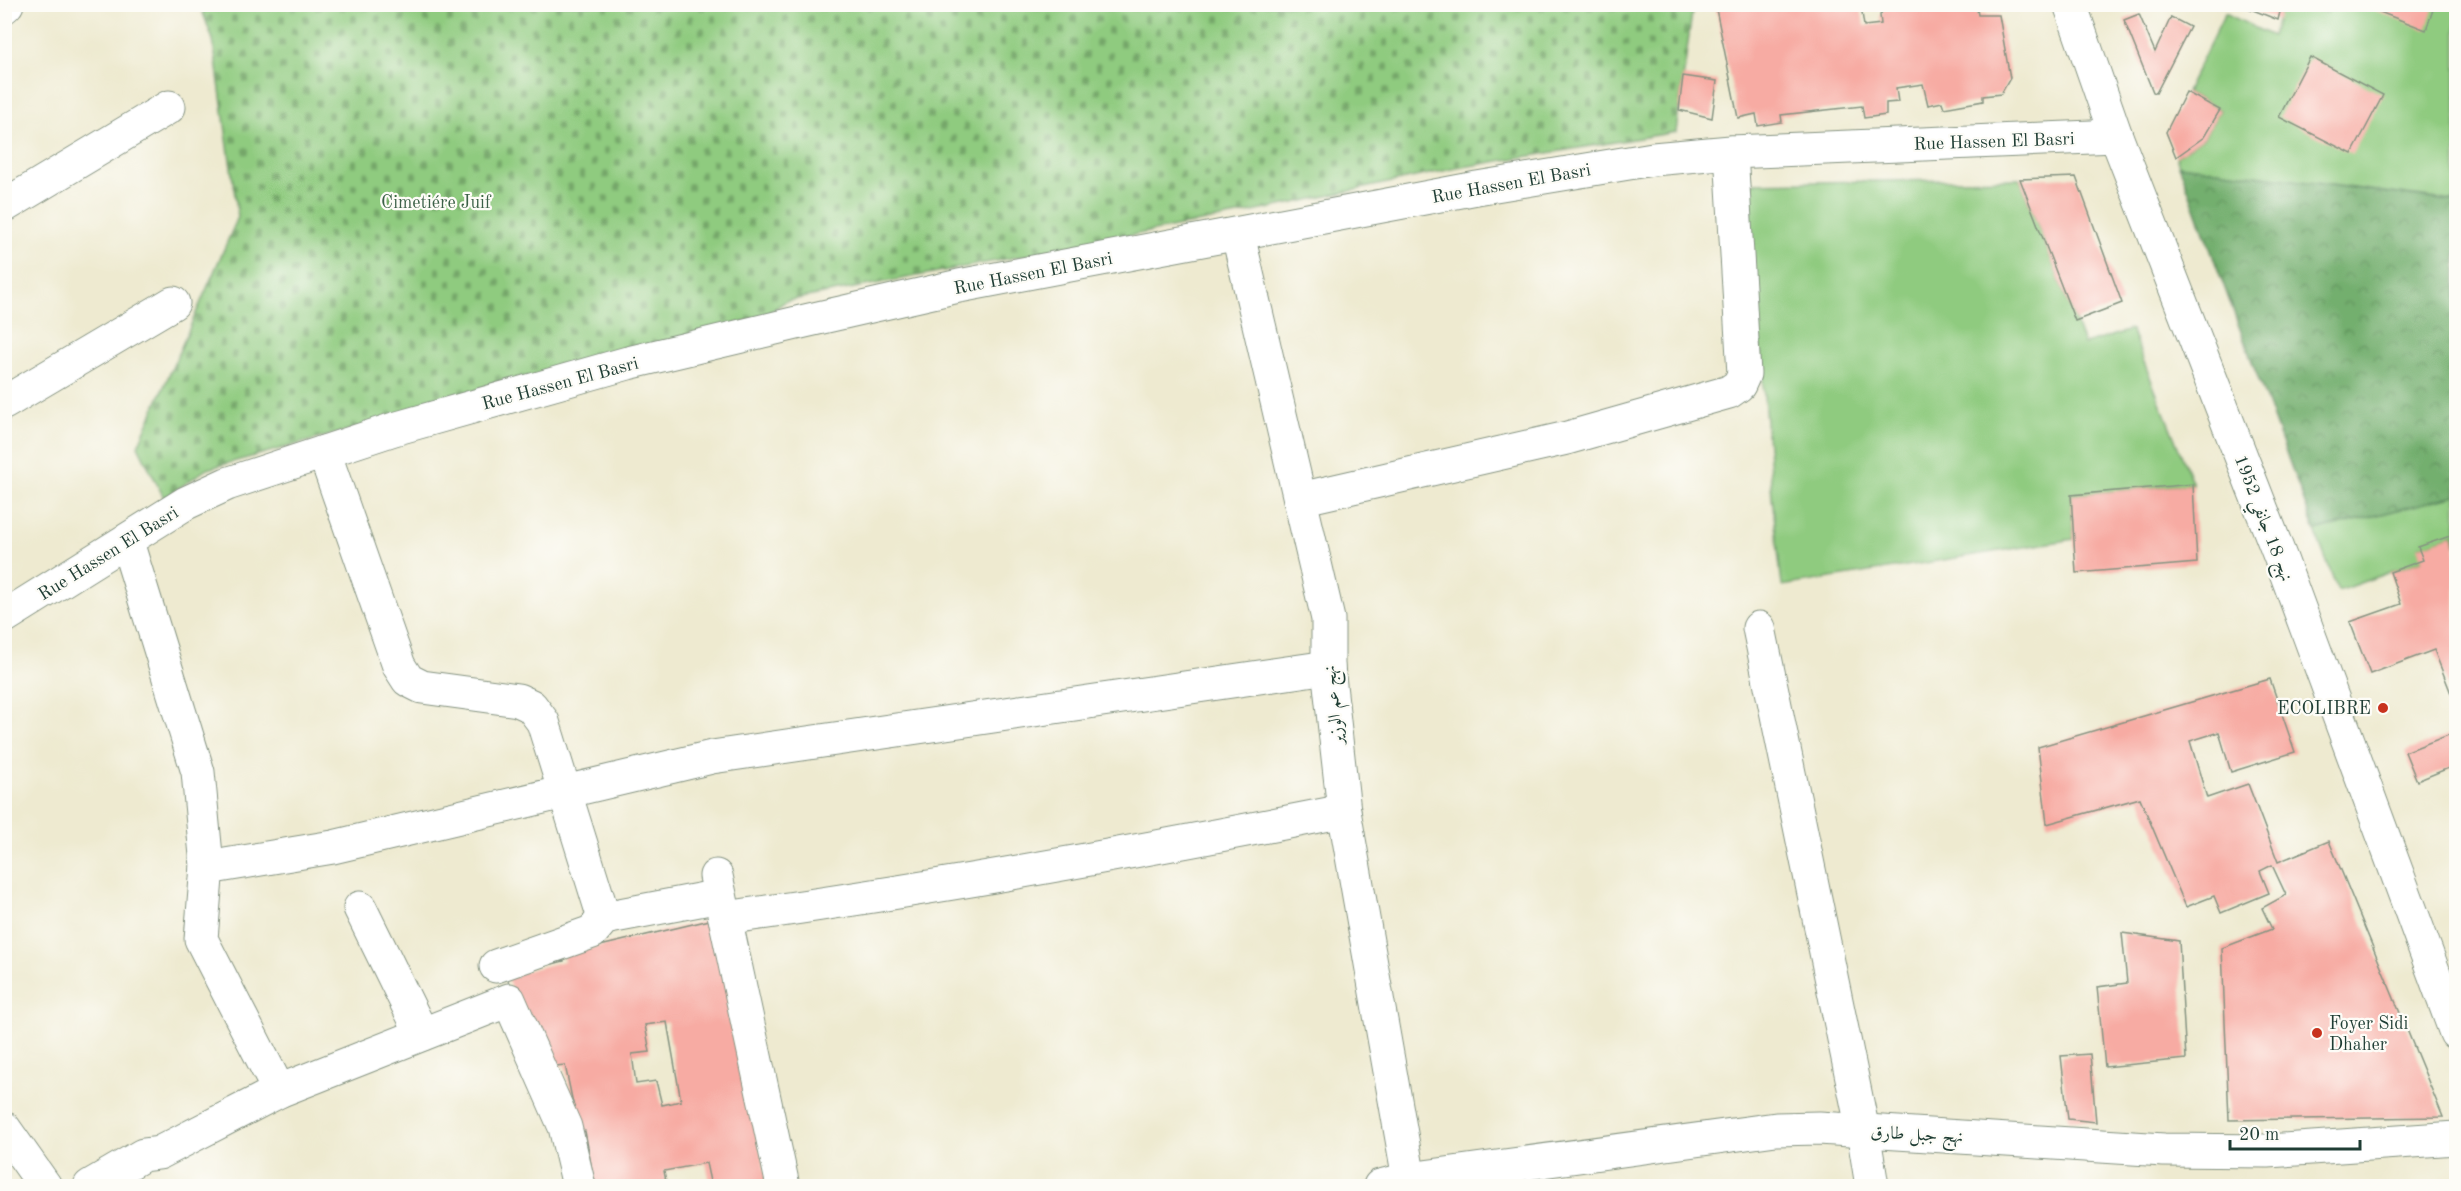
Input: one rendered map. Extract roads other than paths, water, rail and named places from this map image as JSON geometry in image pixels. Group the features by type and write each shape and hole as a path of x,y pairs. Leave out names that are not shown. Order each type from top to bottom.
{"street":[{"name":"نهج 18 جانفي 1952","path":"2070,4 2116,136 2281,559 2457,1033"},
{"path":"4,206 169,107"},
{"name":"Rue Hassen El Basri","path":"4,617 186,503 227,484 394,429 628,363 959,286 1477,188 1653,159 1731,152 2116,136"},
{"path":"1300,498 1567,438 1729,392 1739,385 1744,374 1731,152"},
{"name":"نهج عم الوزير","path":"1238,235 1328,619 1328,667 1344,810 1395,1183"},
{"path":"4,403 173,303"},
{"path":"324,452 399,666 408,680 422,687 519,700 531,706 543,722 603,918"},
{"path":"127,542 198,772 207,868 201,939 279,1090"},
{"path":"1759,628 1863,1131 1872,1186"},
{"path":"207,868 333,847 712,757 1328,667"},
{"path":"496,966 592,932 603,918 720,897 913,891 1184,843 1344,810"},
{"path":"720,897 783,1186"},
{"path":"360,908 422,1034"},
{"path":"90,1186 143,1155 159,1153 279,1090 509,1000 565,1127 579,1186"},
{"path":"4,1128 45,1186"},
{"name":"نهج جبل طارق","path":"1395,1183 1776,1130 1819,1128 2164,1150 2268,1151 2457,1138"}],"place":[{"name":"ECOLIBRE","path":"2383,708"},
{"name":"Foyer Sidi Dhaher","path":"2317,1033"}],"park label":[{"name":"Cimetiére Juif","path":"436,202"}]}
